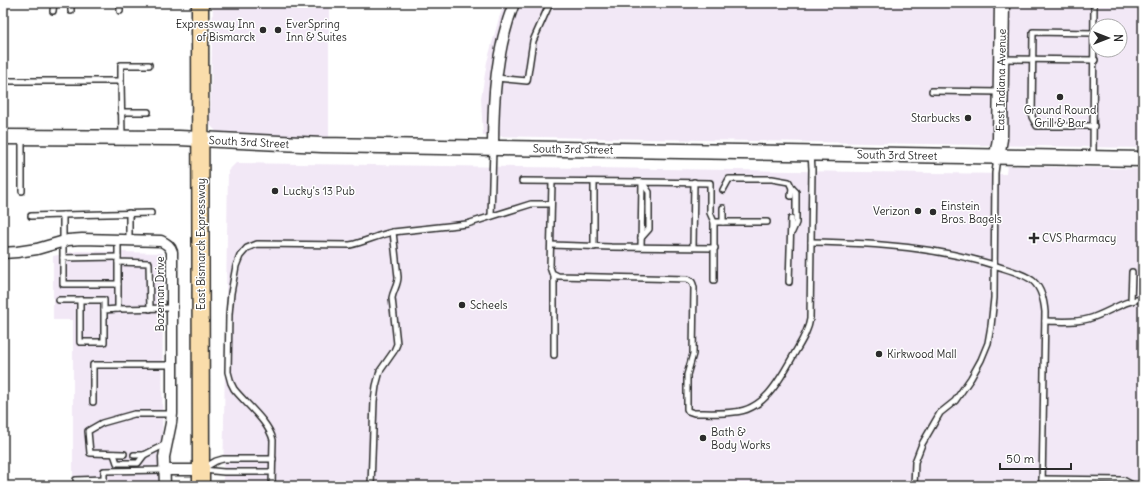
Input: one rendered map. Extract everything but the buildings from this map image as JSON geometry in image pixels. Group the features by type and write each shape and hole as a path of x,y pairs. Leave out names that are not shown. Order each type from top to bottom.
{"main road":[{"name":"East Bismarck Expressway","path":"200,3 201,486"}],"street":[{"path":"492,148 495,78 502,41 514,3"},
{"name":"East Indiana Avenue","path":"997,156 1000,139 1002,3"},
{"name":"South 3rd Street","path":"3,137 179,138 322,145 1143,159"},
{"name":"Bozeman Drive","path":"3,253 37,249 82,239 161,241 170,247 172,252 172,414 164,457 164,486"},
{"path":"164,470 201,470"}],"lane":[{"path":"53,11 54,3"},
{"path":"70,11 71,3"},
{"path":"120,3 120,11"},
{"path":"495,78 527,81 534,41 550,3"},
{"path":"1094,3 1094,18"},
{"path":"1088,33 1033,32 1032,117 1037,126 1094,126"},
{"path":"1001,58 1094,60 1094,158"},
{"path":"122,138 121,65 149,65"},
{"path":"3,81 121,81"},
{"path":"932,90 1001,92"},
{"path":"121,112 148,112"},
{"path":"22,137 22,191"},
{"path":"491,216 492,148"},
{"path":"554,275 677,278 690,280 694,288 693,354 687,375 688,411 694,413 735,412 754,406 769,394 781,377 807,330 810,319 811,153"},
{"path":"914,486 914,467 916,457 922,444 940,413 952,405 971,378 985,352 990,334 993,305 995,173 997,156"},
{"path":"723,190 729,179 772,179 789,182 796,192 796,223 790,234"},
{"path":"522,181 710,183 710,213 714,222 714,280"},
{"path":"552,182 550,267 554,275 554,355"},
{"path":"594,182 594,247"},
{"path":"641,247 642,182"},
{"path":"693,247 694,182"},
{"path":"791,196 792,188"},
{"path":"272,486 273,440 270,430 234,388 228,372 230,297 236,266 240,256 247,248 258,244 350,245 393,232 466,224 531,204 551,204"},
{"path":"723,208 723,222"},
{"path":"129,213 129,241"},
{"path":"31,216 151,213"},
{"path":"63,215 63,284 118,284"},
{"path":"789,282 791,219"},
{"path":"714,222 767,222"},
{"path":"372,486 373,414 376,386 380,371 397,344 392,298 393,292 398,284 398,277 393,232"},
{"path":"118,240 118,309"},
{"path":"811,242 847,243 956,254 994,265 1028,278 1034,282 1041,292 1045,312 1042,486"},
{"path":"551,245 594,247 715,248"},
{"path":"63,258 149,263 150,309"},
{"path":"1131,300 1132,272"},
{"path":"1044,321 1074,321 1088,319 1105,313 1131,300 1143,299"},
{"path":"59,300 80,300 104,300 104,342 80,342 80,300"},
{"path":"104,310 172,308"},
{"path":"93,402 93,365 171,365"},
{"path":"124,454 90,453 88,432 102,423 134,414 172,414"},
{"path":"134,455 144,454 167,444"},
{"path":"114,454 117,463 138,464 144,454"},
{"path":"201,470 216,461 223,459 272,459"},
{"path":"104,486 104,471 164,470"},
{"path":"201,470 224,472 272,472"},
{"path":"76,480 104,479"},
{"path":"1042,479 1121,480 1134,486"}],"shaded area":[{"path":"213,3 329,3 329,138 217,132 210,125"},
{"path":"505,3 1025,3 1143,6 1143,148 483,136 481,98 487,62 499,18"},
{"name":"Kirkwood Mall","path":"236,163 1006,174 1007,166 1143,169 1143,486 223,486 228,171"},
{"path":"77,251 163,253 162,486 73,486 73,320 53,320 53,256"}],"place":[{"name":"Expressway Inn of Bismarck","path":"263,30"},
{"name":"EverSpring Inn & Suites","path":"278,30"},
{"name":"Ground Round Grill & Bar","path":"1060,97"},
{"name":"Starbucks","path":"968,118"},
{"name":"Lucky's 13 Pub","path":"275,191"},
{"name":"Verizon","path":"918,211"},
{"name":"Einstein Bros. Bagels","path":"933,212"},
{"name":"CVS Pharmacy","path":"1034,238"},
{"name":"Scheels","path":"462,305"},
{"name":"Kirkwood Mall","path":"879,354"},
{"name":"Bath & Body Works","path":"703,438"}]}
